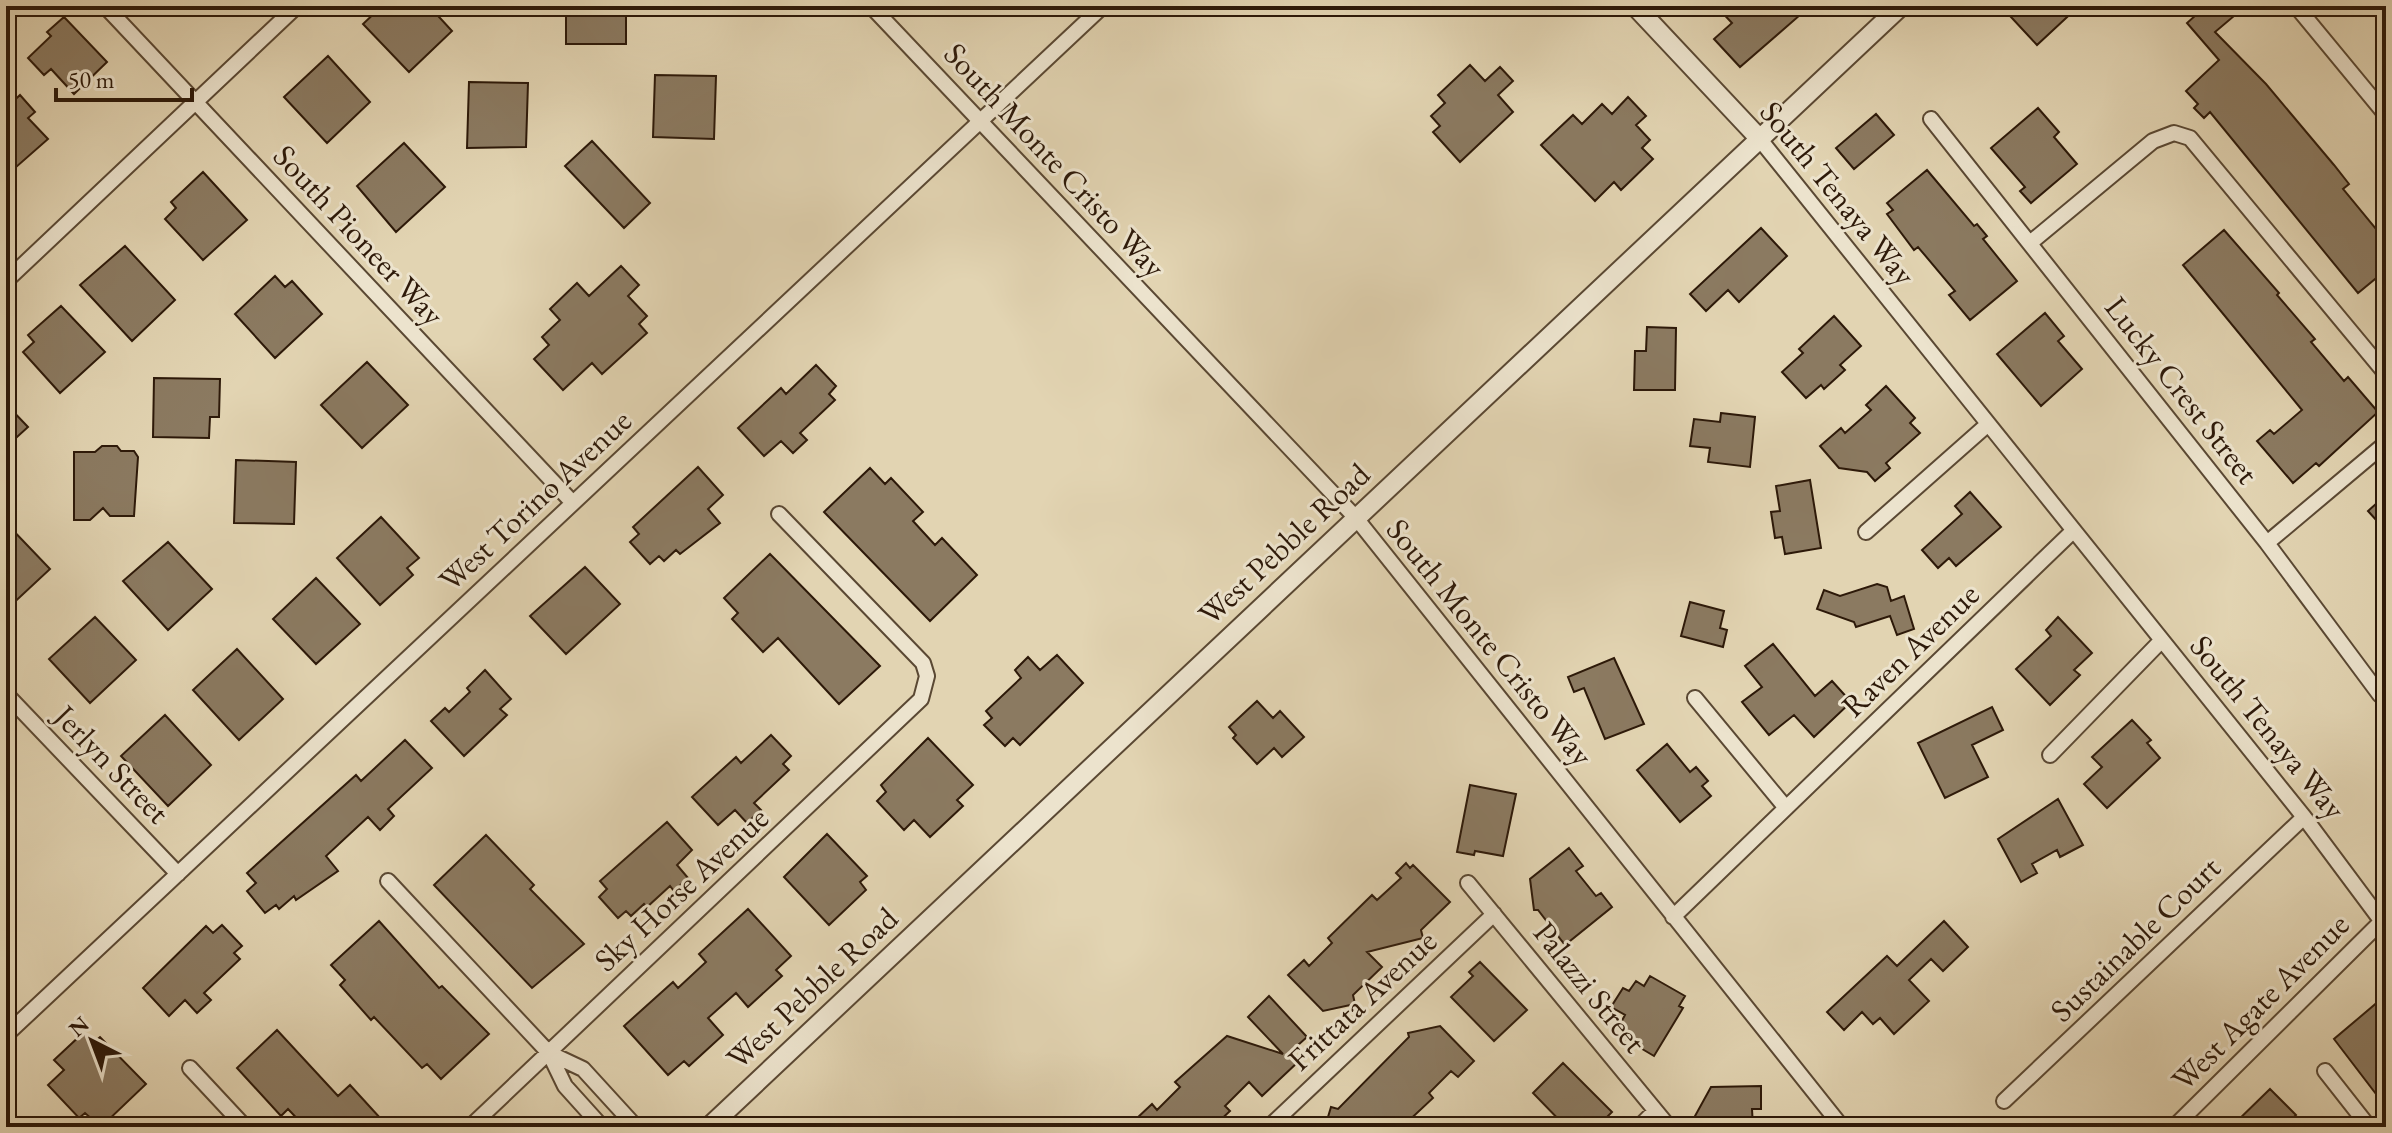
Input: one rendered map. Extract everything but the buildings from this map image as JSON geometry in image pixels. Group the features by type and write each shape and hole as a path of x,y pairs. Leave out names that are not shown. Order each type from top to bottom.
{"street":[{"name":"South Pioneer Way","path":"105,6 573,503"},
{"path":"6,281 297,6"},
{"name":"South Monte Cristo Way","path":"871,6 1356,518 1842,1127"},
{"name":"West Torino Avenue","path":"6,1035 1103,6"},
{"name":"South Tenaya Way","path":"1635,6 1758,137 2160,642 2304,817 2384,922"},
{"name":"West Pebble Road","path":"709,1127 1758,137 1901,6"},
{"path":"2296,6 2386,115"},
{"name":"Lucky Crest Street","path":"1931,119 2267,543 2380,695 2386,698"},
{"path":"2030,243 2153,141 2174,133 2190,138 2386,374"},
{"path":"1866,532 1987,425"},
{"path":"2267,543 2386,443"},
{"name":"Sky Horse Avenue","path":"470,1127 912,709 926,688 923,663 779,514"},
{"name":"Raven Avenue","path":"1673,917 2073,531"},
{"name":"South Tenaya Way","path":"2050,755 2160,642"},
{"name":"Jerlyn Street","path":"6,694 178,874"},
{"path":"1695,698 1786,808"},
{"name":"Sustainable Court","path":"2004,1101 2304,817"},
{"path":"388,881 549,1053 565,1086 602,1127"},
{"name":"Palazzi Street","path":"1468,883 1669,1127"},
{"name":"Frittata Avenue","path":"1269,1127 1494,914"},
{"name":"West Agate Avenue","path":"2174,1127 2384,922"},
{"path":"549,1053 583,1069 636,1127"},
{"path":"190,1068 245,1127"},
{"path":"2325,1071 2369,1127"},
{"path":"1639,1127 1655,1111"}]}
